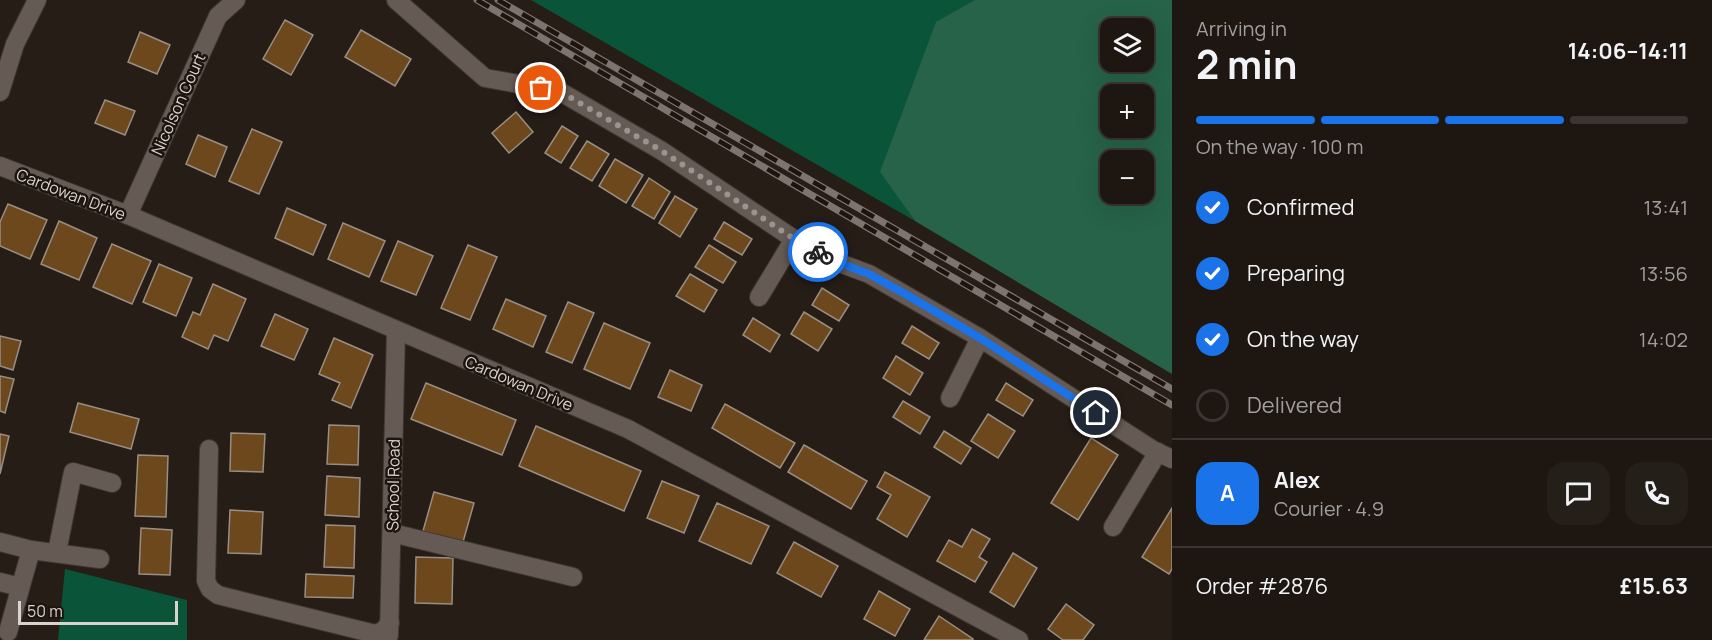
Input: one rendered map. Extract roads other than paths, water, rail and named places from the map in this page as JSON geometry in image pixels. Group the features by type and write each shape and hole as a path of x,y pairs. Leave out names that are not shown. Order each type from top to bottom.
{"street":[{"path":"0,92 15,44 37,0"},
{"name":"Nicolson Court","path":"128,215 218,16 236,0"},
{"path":"396,0 485,78 559,91 662,151 794,239 834,261 869,274 980,338 1165,456 1113,527"},
{"name":"Cardowan Drive","path":"0,166 128,215 628,429 1019,640"},
{"path":"759,297 794,239"},
{"name":"School Road","path":"389,632 396,330"},
{"path":"950,398 980,338"},
{"path":"209,449 206,581 210,589 218,595 375,634 383,631 389,632"},
{"path":"57,552 73,472 112,483"},
{"path":"392,533 573,577"},
{"path":"0,542 30,550 100,559"},
{"path":"8,632 30,550"},
{"path":"0,582 20,587"}],"railway":[{"path":"477,0 1172,405"},
{"path":"498,0 1172,389"}]}
